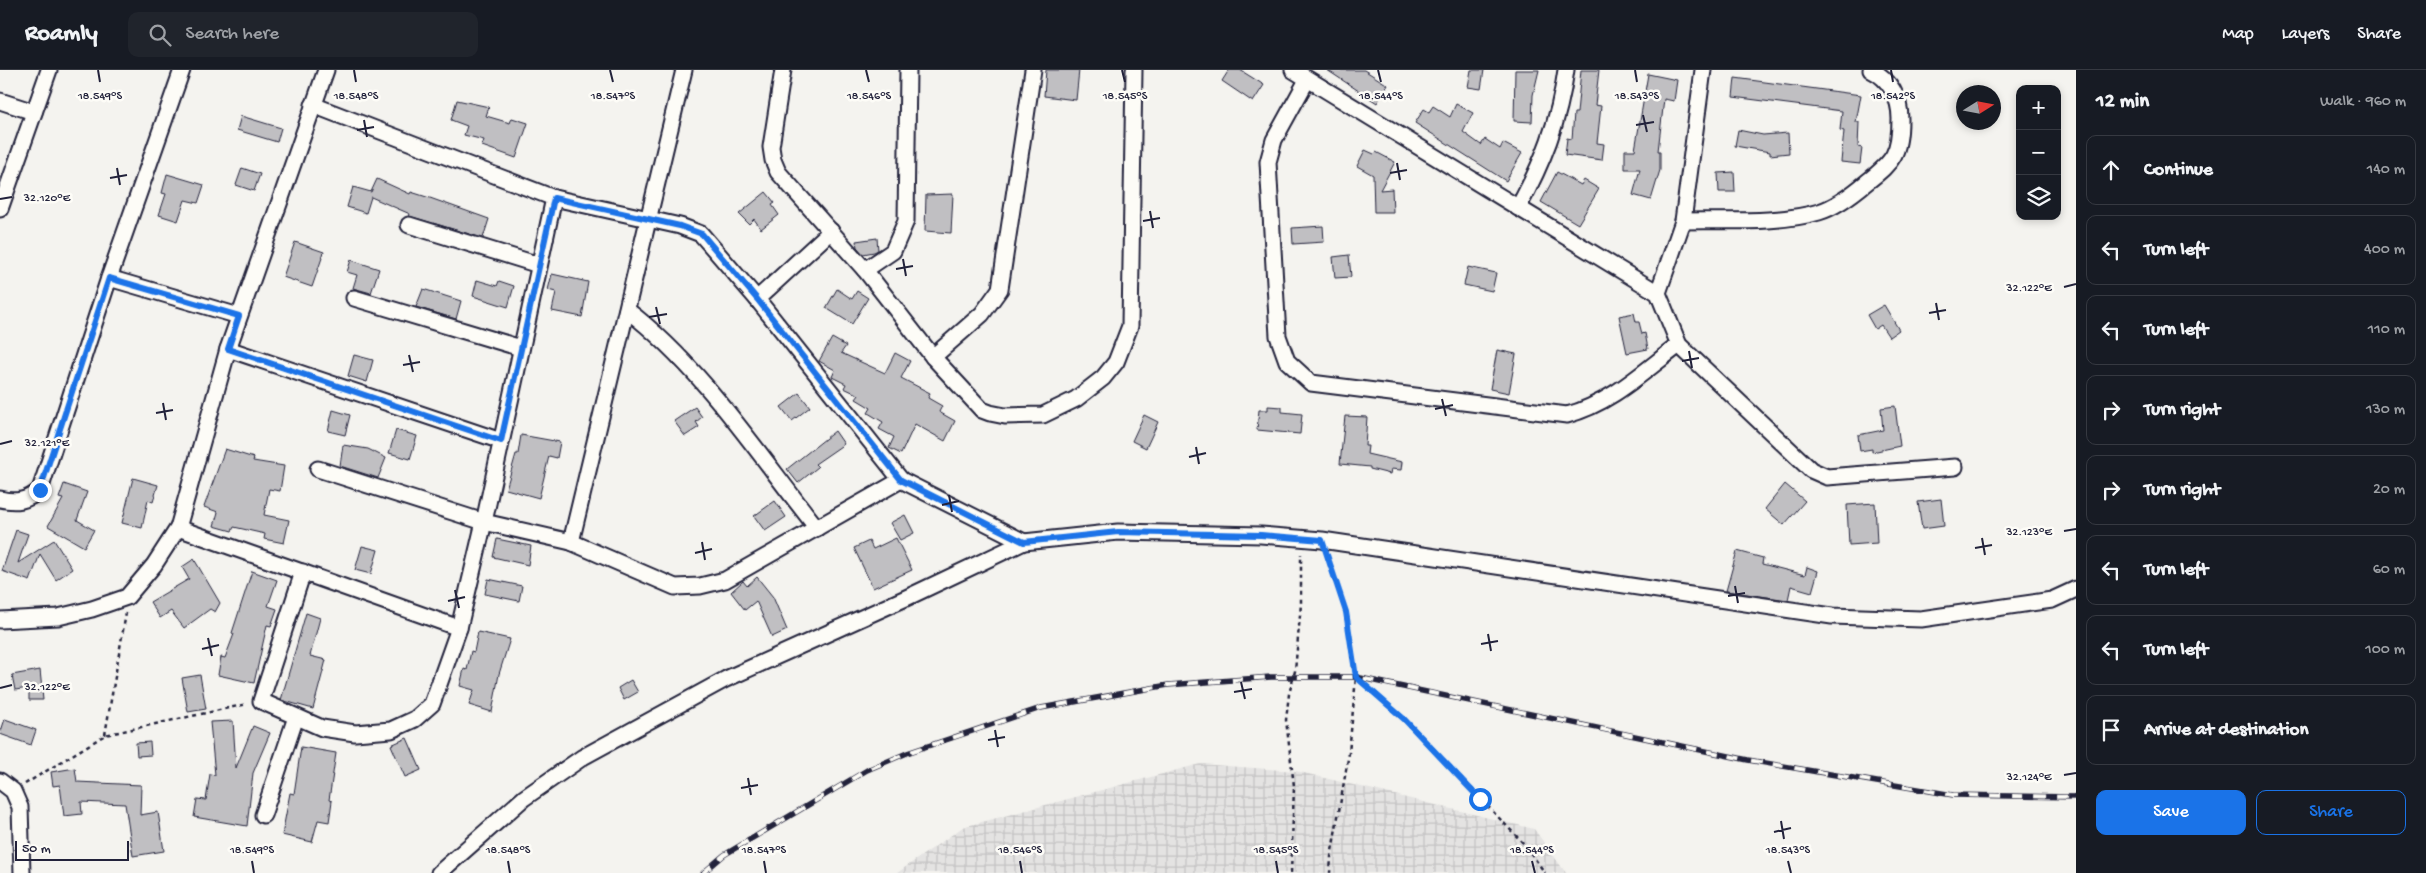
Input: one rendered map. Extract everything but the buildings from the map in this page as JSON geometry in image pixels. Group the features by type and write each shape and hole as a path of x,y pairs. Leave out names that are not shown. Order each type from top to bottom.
{"street":[{"path":"0,209 49,70"},
{"path":"0,499 14,503 31,497 40,490 109,278 182,70"},
{"path":"0,620 58,616 92,609 127,597 154,565 178,528 228,349 326,70"},
{"path":"572,542 684,70"},
{"path":"783,70 771,147 773,160 778,172 865,270 933,356 982,410 1006,416 1044,415 1076,399 1103,378 1116,362 1130,326 1134,70"},
{"path":"865,270 893,251 906,221 908,70"},
{"path":"933,356 982,314 1000,289 1033,70"},
{"path":"1293,70 1658,293 1679,345 1811,470 1827,477 1956,466"},
{"path":"1518,208 1540,168 1554,126 1566,70"},
{"path":"1658,293 1683,221 1703,70"},
{"path":"1683,221 1784,218 1820,212 1855,192 1886,168 1900,144 1900,110 1890,84 1871,70"},
{"path":"1307,80 1274,140 1268,162 1278,336 1287,361 1311,383 1567,416 1586,410 1612,396 1679,345"},
{"path":"0,100 34,112"},
{"path":"313,106 554,198 648,218 702,234 757,299 901,480 1024,542"},
{"path":"302,572 261,701 322,728 355,733 391,730 415,719 432,704 459,628 484,522 554,198"},
{"path":"409,225 540,265"},
{"path":"757,299 831,232"},
{"path":"109,278 239,316"},
{"path":"354,298 521,348"},
{"path":"626,310 657,333 693,370 817,528"},
{"path":"228,349 501,441"},
{"path":"318,469 484,522 572,542 675,587 700,586 725,580 901,480"},
{"path":"178,528 459,628"},
{"path":"439,873 524,798 583,757 726,678 906,598 1024,542 1118,532 1261,535 1322,540 1832,616 1921,619 2052,600 2076,589"},
{"path":"263,815 296,717"},
{"path":"0,781 13,791 20,807 22,873"}],"path":[{"path":"1322,540 1346,612 1356,677 1349,754 1331,857 1330,873"},
{"path":"1291,873 1294,786 1286,720 1289,694 1295,671 1300,604 1301,552"},
{"path":"105,735 127,597"},
{"path":"1356,677 1404,719 1525,845 1545,873"},
{"path":"13,791 105,735 261,701"}],"shaded area":[{"path":"1200,764 1296,771 1534,829 1566,873 897,873 963,827"}],"railway":[{"path":"703,873 724,855 867,770 907,753 1041,708 1168,685 1271,677 1356,677 1748,760 1953,795 2076,797"}],"route":[{"path":"40,490 109,278 239,316 228,349 501,441 554,198 680,226 702,234 757,299 901,480 1000,528 1024,542 1066,536 1118,532 1261,535 1322,540 1346,612 1356,677 1404,719 1480,799"}]}
